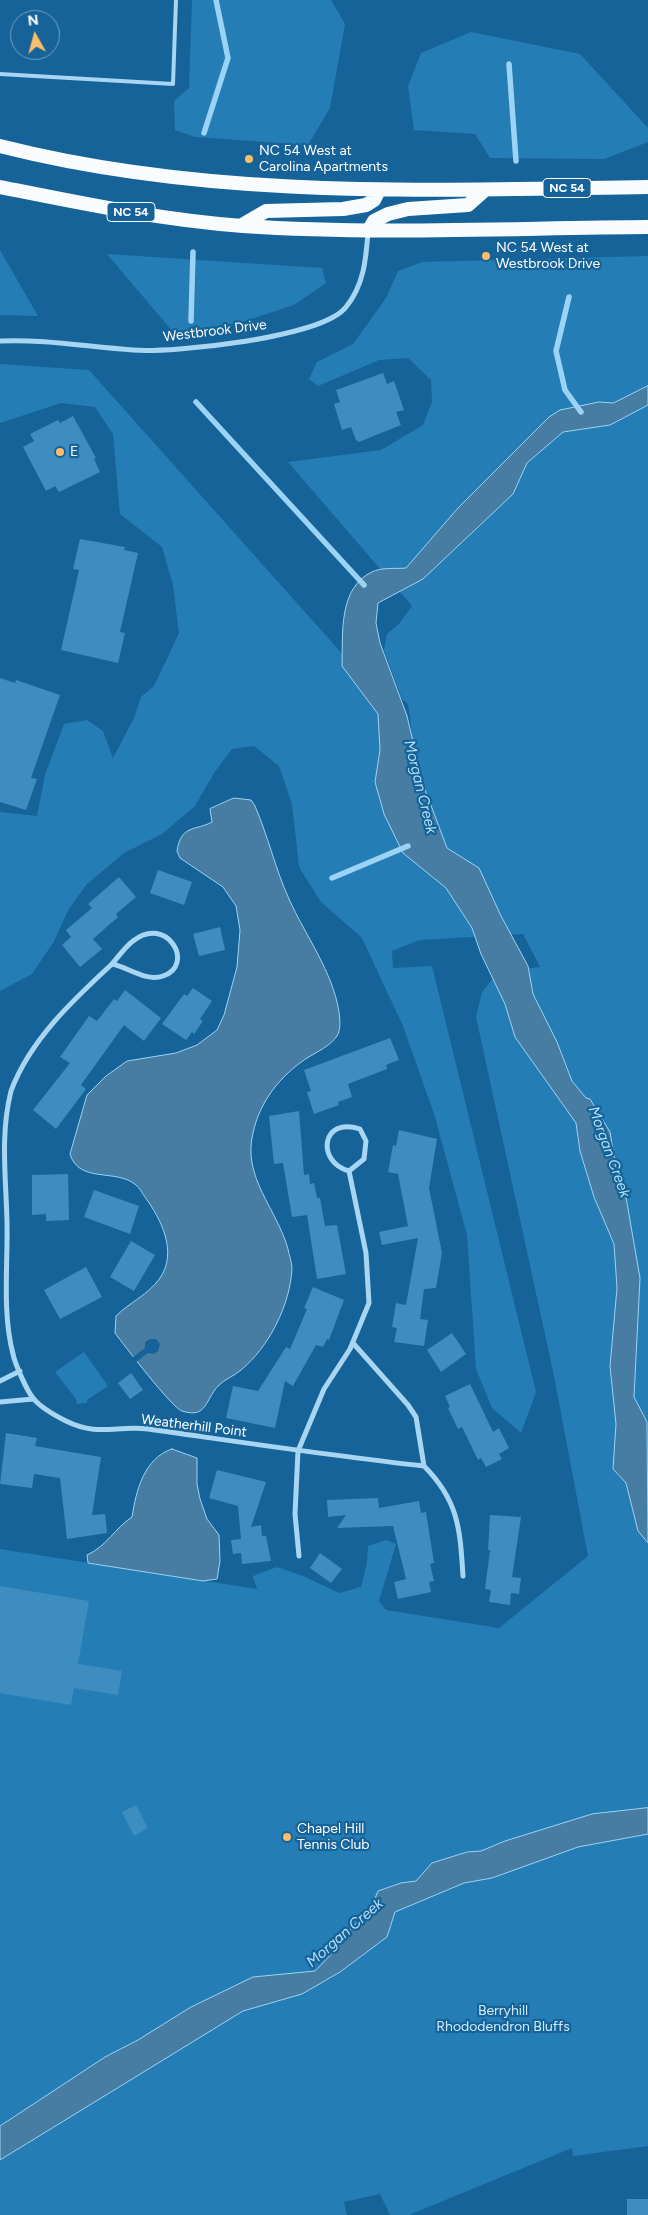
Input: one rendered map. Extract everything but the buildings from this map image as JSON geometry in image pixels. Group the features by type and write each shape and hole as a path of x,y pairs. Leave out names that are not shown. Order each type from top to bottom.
{"highway":[{"name":"NC 54","path":"0,146 120,170 178,178 315,189 485,190 648,187"},
{"name":"NC 54","path":"0,187 114,209 242,226 368,231 648,227"},
{"path":"242,226 266,211 355,208 374,200 379,190"},
{"path":"368,231 374,221 388,214 408,209 468,205 485,190"}],"street":[{"name":"Westbrook Drive","path":"0,341 24,340 135,350 226,344 296,331 329,321 346,308 361,281 366,262 368,231"},
{"path":"0,1402 33,1399 13,1356 8,1318 7,1220 1,1147 10,1092 22,1066 70,1002 112,964 133,941 150,934 160,934 170,938 176,946 178,957 173,969 163,976 142,976 126,966 112,964"},
{"path":"346,1126 360,1129 366,1141 364,1159 349,1171 340,1169 333,1162 327,1150 328,1135 333,1130 346,1126"},
{"path":"299,1556 295,1514 298,1451 324,1389 353,1343 369,1303 366,1253 349,1171"},
{"path":"353,1343 416,1416 424,1466 445,1489 456,1513 459,1525 463,1576"},
{"path":"0,1381 20,1372"},
{"name":"Weatherhill Point","path":"33,1399 65,1420 84,1428 102,1431 145,1429 298,1451 424,1466"}],"lane":[{"path":"0,74 173,84 176,0"}],"green space":[{"path":"192,0 331,0 345,24 330,108 308,145 195,137 175,130 174,101 189,88"},
{"path":"471,32 580,54 648,128 648,142 604,159 490,158 475,134 414,130 408,86 421,53"},
{"path":"0,250 38,316 0,315"},
{"path":"107,254 322,268 326,283 294,305 236,324 173,332"},
{"name":"Berryhill Rhododendron Bluffs","path":"648,256 648,2146 573,2156 572,2148 409,2215 390,2215 380,2194 344,2202 347,2215 0,2215 0,1549 257,1589 253,1576 277,1567 303,1576 339,1593 361,1587 367,1562 368,1546 386,1540 396,1544 379,1601 386,1610 499,1628 588,1556 554,1376 476,1017 482,992 498,972 540,967 523,934 420,940 392,951 393,968 432,966 536,1392 521,1433 492,1408 476,1369 467,1235 435,1117 403,1026 362,938 321,902 299,867 292,804 279,766 254,746 232,749 214,773 195,806 162,834 124,853 86,885 69,909 53,943 32,974 0,991 0,812 37,816 45,775 64,724 87,720 103,731 113,758 134,718 141,697 154,686 179,633 173,585 162,547 120,514 113,434 95,407 61,403 0,423 0,364 89,370 412,732 408,704 402,699 384,650 387,634 399,624 412,606 288,462 381,450 423,425 432,402 431,380 408,358 379,360 318,386 309,379 317,362 353,344 386,298 398,271 422,262"},
{"path":"84,1352 108,1386 87,1400 87,1403 77,1404 76,1399 55,1372"}],"water":[{"name":"Morgan Creek","path":"648,386 648,405 610,425 563,432 527,463 513,494 423,579 378,603 376,623 380,643 407,716 423,784 447,848 479,868 501,916 528,966 533,994 557,1042 572,1081 586,1098 590,1099 610,1132 617,1174 623,1180 640,1278 634,1397 647,1422 648,1543 638,1531 626,1483 613,1469 616,1424 610,1366 617,1288 614,1244 594,1197 580,1151 576,1123 515,1037 505,1004 481,954 472,928 446,888 403,853 384,814 375,782 380,750 378,714 342,666 345,613 353,589 361,579 380,569 406,568 458,508 549,417 560,410 599,402 613,403"},
{"path":"234,798 251,800 255,806 295,913 318,954 331,983 339,1012 340,1028 337,1036 331,1043 297,1065 272,1090 256,1121 253,1133 252,1164 256,1178 283,1234 292,1264 290,1283 282,1311 269,1337 251,1361 218,1386 201,1410 190,1413 182,1411 169,1399 115,1333 116,1316 150,1289 160,1278 165,1268 168,1257 162,1225 136,1185 119,1177 90,1173 81,1169 70,1154 87,1095 106,1076 127,1061 176,1053 197,1045 217,1030 224,1015 237,967 240,930 236,906 223,887 180,858 177,851 179,842 186,832 212,822 210,809"},
{"path":"172,1449 197,1458 197,1484 200,1499 207,1519 219,1535 220,1561 217,1579 203,1581 88,1563 87,1555 106,1542 132,1517 139,1486 148,1468 162,1453"},
{"path":"648,1808 648,1834 578,1847 492,1878 464,1883 395,1912 387,1937 340,1972 302,1994 243,2011 0,2160 0,2126 105,2057 138,2040 191,2007 253,1977 315,1971 341,1944 352,1927 369,1913 378,1891 401,1883 416,1881 432,1863 467,1852 481,1851 505,1841 592,1814"}],"pier":[{"path":"150,1339 156,1339 160,1344 158,1351 154,1354 148,1353 136,1362 132,1358 145,1348 145,1342"}],"waterway":[{"path":"204,133 228,58 216,0"},
{"path":"509,64 516,161"},
{"path":"191,321 193,252"},
{"path":"569,297 556,351 565,390 581,412"},
{"path":"196,402 364,585"},
{"path":"332,878 408,846"}],"place":[{"name":"NC 54 West at Carolina Apartments","path":"249,159"},
{"name":"NC 54 West at Westbrook Drive","path":"486,256"},
{"name":"E","path":"60,452"},
{"name":"Chapel Hill Tennis Club","path":"287,1837"}]}
